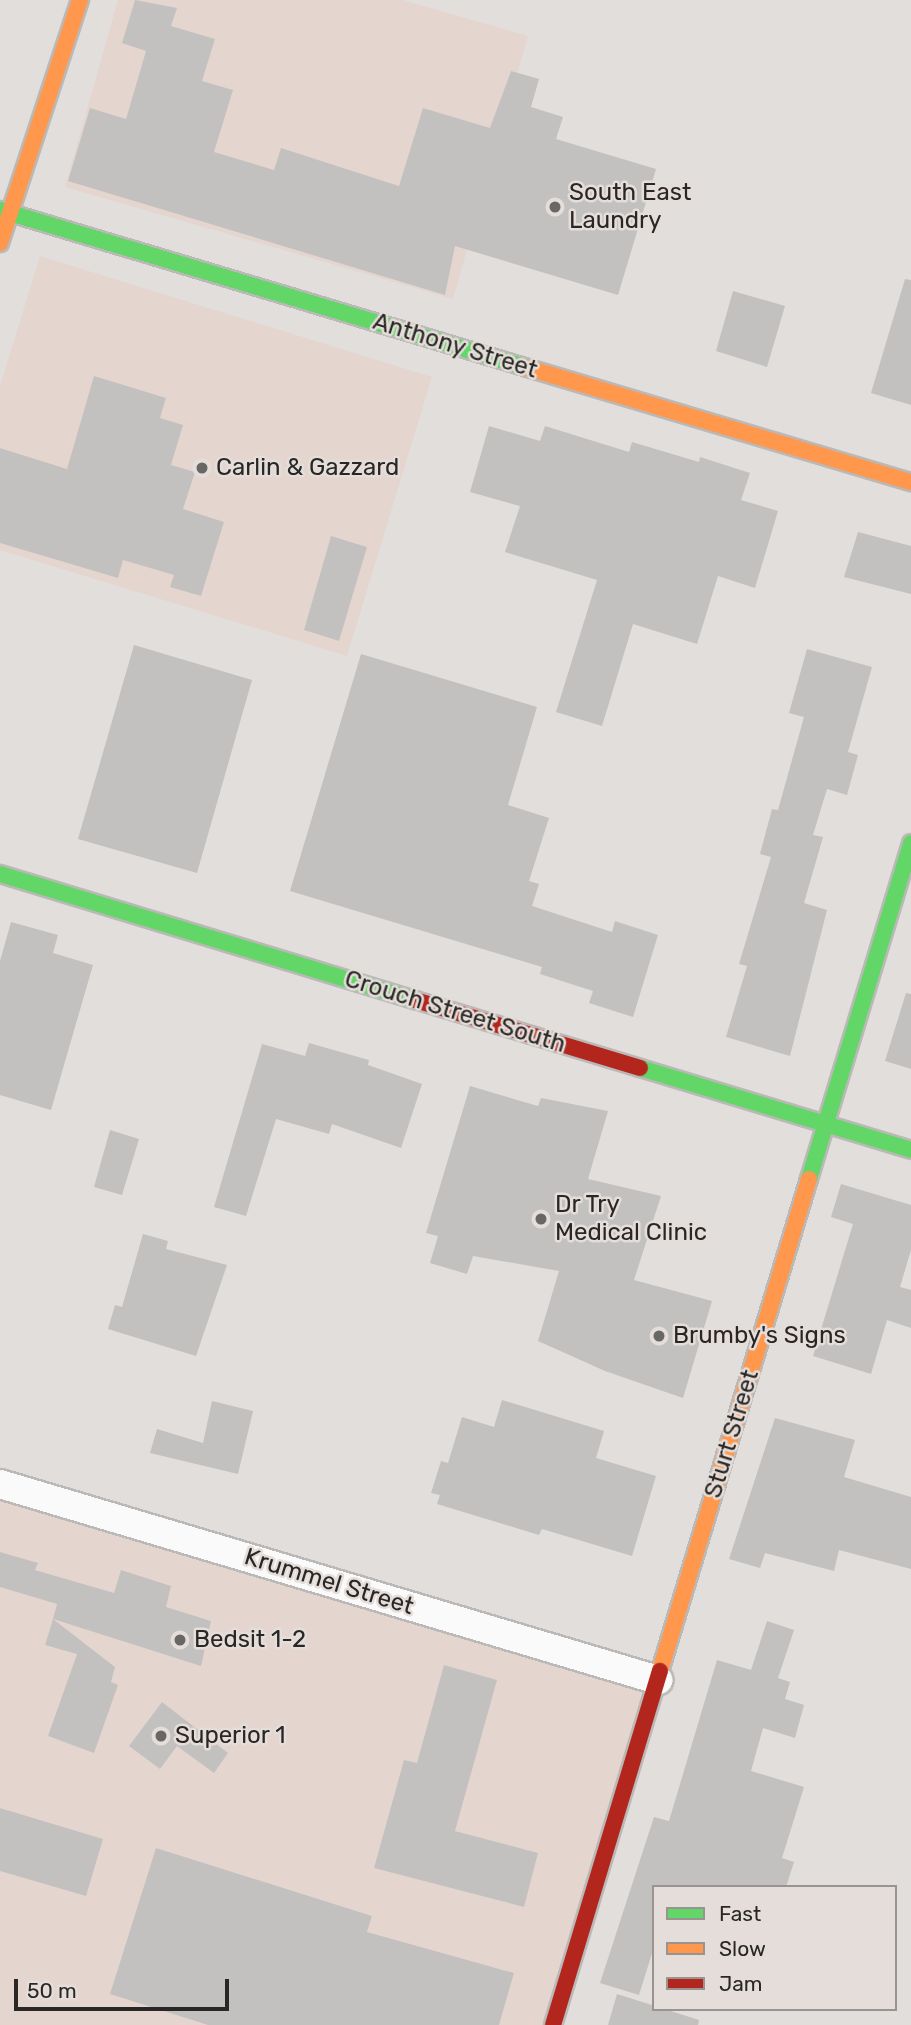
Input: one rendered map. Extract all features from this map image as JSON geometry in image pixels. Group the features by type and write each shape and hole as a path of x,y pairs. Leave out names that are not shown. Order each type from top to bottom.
{"street":[{"path":"0,243 5,212 80,0"},
{"name":"Anthony Street","path":"5,212 911,482"},
{"name":"Sturt Street","path":"553,2025 911,843"},
{"name":"Crouch Street South","path":"0,874 911,1150"},
{"name":"Krummel Street","path":"0,1484 658,1680"}],"shaded area":[{"path":"118,0 403,0 528,36 453,299 65,187"},
{"name":"Carlin & Gazzard","path":"40,256 432,377 347,656 0,550 0,386"},
{"path":"0,1484 658,1680 553,2025 0,2025"}],"building":[{"path":"135,0 177,8 171,26 215,39 202,81 233,90 214,152 274,170 281,148 399,186 423,108 490,128 511,71 539,79 531,107 563,117 556,139 656,169 618,295 455,246 445,295 68,181 90,108 126,119 146,51 122,43"},
{"path":"905,279 911,280 911,405 871,393"},
{"path":"733,291 785,306 767,367 716,351"},
{"path":"94,376 166,398 160,418 183,425 171,465 195,472 183,509 224,522 201,596 170,587 174,575 123,560 118,578 0,543 0,448 67,469"},
{"path":"489,426 540,441 545,426 629,452 632,442 699,462 700,457 750,473 741,500 778,511 755,588 718,576 697,644 633,624 602,726 556,712 597,580 505,552 520,506 470,492"},
{"path":"858,532 911,546 911,594 844,577"},
{"path":"331,536 367,547 339,641 304,630"},
{"path":"134,645 252,680 197,873 78,839"},
{"path":"807,649 872,667 848,752 858,755 847,795 827,789 813,835 823,837 804,903 827,910 790,1056 726,1037 747,966 739,964 771,857 760,854 772,809 778,810 804,717 789,713"},
{"path":"361,654 537,707 508,805 549,818 529,881 539,884 532,906 612,932 615,921 658,935 633,1017 589,1003 593,991 540,974 542,967 290,891"},
{"path":"11,922 58,935 53,953 93,965 51,1110 0,1095 0,961"},
{"path":"906,993 911,994 911,1069 885,1061"},
{"path":"309,1043 369,1060 368,1065 422,1084 401,1148 332,1124 329,1134 276,1119 246,1216 214,1207 262,1044 305,1056"},
{"path":"470,1086 538,1106 541,1098 608,1111 588,1179 661,1196 634,1280 712,1301 683,1398 605,1371 538,1341 559,1271 473,1256 467,1274 430,1263 438,1236 426,1233"},
{"path":"110,1130 139,1139 122,1195 94,1187"},
{"path":"841,1184 911,1205 911,1250 900,1287 911,1290 911,1328 887,1320 871,1374 813,1356 853,1224 831,1217"},
{"path":"143,1234 168,1241 166,1249 227,1265 196,1356 108,1329 115,1305 122,1307"},
{"path":"502,1400 604,1431 596,1458 656,1476 632,1556 542,1529 539,1535 437,1504 440,1495 431,1493 441,1461 448,1463 462,1417 494,1427"},
{"path":"212,1401 253,1411 238,1474 150,1453 157,1429 203,1443"},
{"path":"775,1418 855,1440 844,1477 911,1497 911,1569 839,1550 834,1571 765,1553 760,1568 729,1559"},
{"path":"0,1552 38,1563 35,1570 114,1593 121,1570 171,1586 166,1607 211,1621 201,1666 53,1619 57,1604 0,1587"},
{"path":"53,1619 115,1667 111,1682 118,1685 94,1753 48,1736 77,1654 45,1645"},
{"path":"767,1621 794,1630 778,1678 790,1682 785,1699 804,1705 795,1738 763,1728 751,1771 804,1787 782,1858 794,1862 787,1885 652,1885 652,1953 639,1995 600,1983 654,1817 669,1821 717,1660 751,1670"},
{"path":"444,1665 497,1680 455,1831 538,1853 524,1907 374,1868 404,1760 417,1763"},
{"name":"Superior 1","path":"162,1702 228,1753 214,1773 177,1746 160,1769 129,1746"},
{"path":"0,1808 103,1839 86,1896 0,1871"},
{"path":"156,1848 372,1916 367,1932 514,1973 499,2025 208,2025 110,1994"},
{"path":"617,1994 652,2005 652,2011 671,2011 699,2020 698,2025 608,2025"}],"traffic: fast":[{"path":"0,210 528,368"},
{"path":"809,1179 911,843"},
{"path":"0,874 415,1000"},
{"path":"640,1068 911,1150"}],"traffic: slow":[{"path":"0,243 80,0"},
{"path":"528,368 911,482"},
{"path":"660,1671 809,1179"}],"traffic: jam":[{"path":"415,1000 640,1068"},
{"path":"553,2025 660,1671"}],"place":[{"name":"South East Laundry","path":"555,207"},
{"name":"Carlin & Gazzard","path":"202,468"},
{"name":"Dr Try Medical Clinic","path":"541,1219"},
{"name":"Brumby's Signs","path":"659,1336"},
{"name":"Bedsit 1-2","path":"180,1640"},
{"name":"Superior 1","path":"161,1736"}]}
